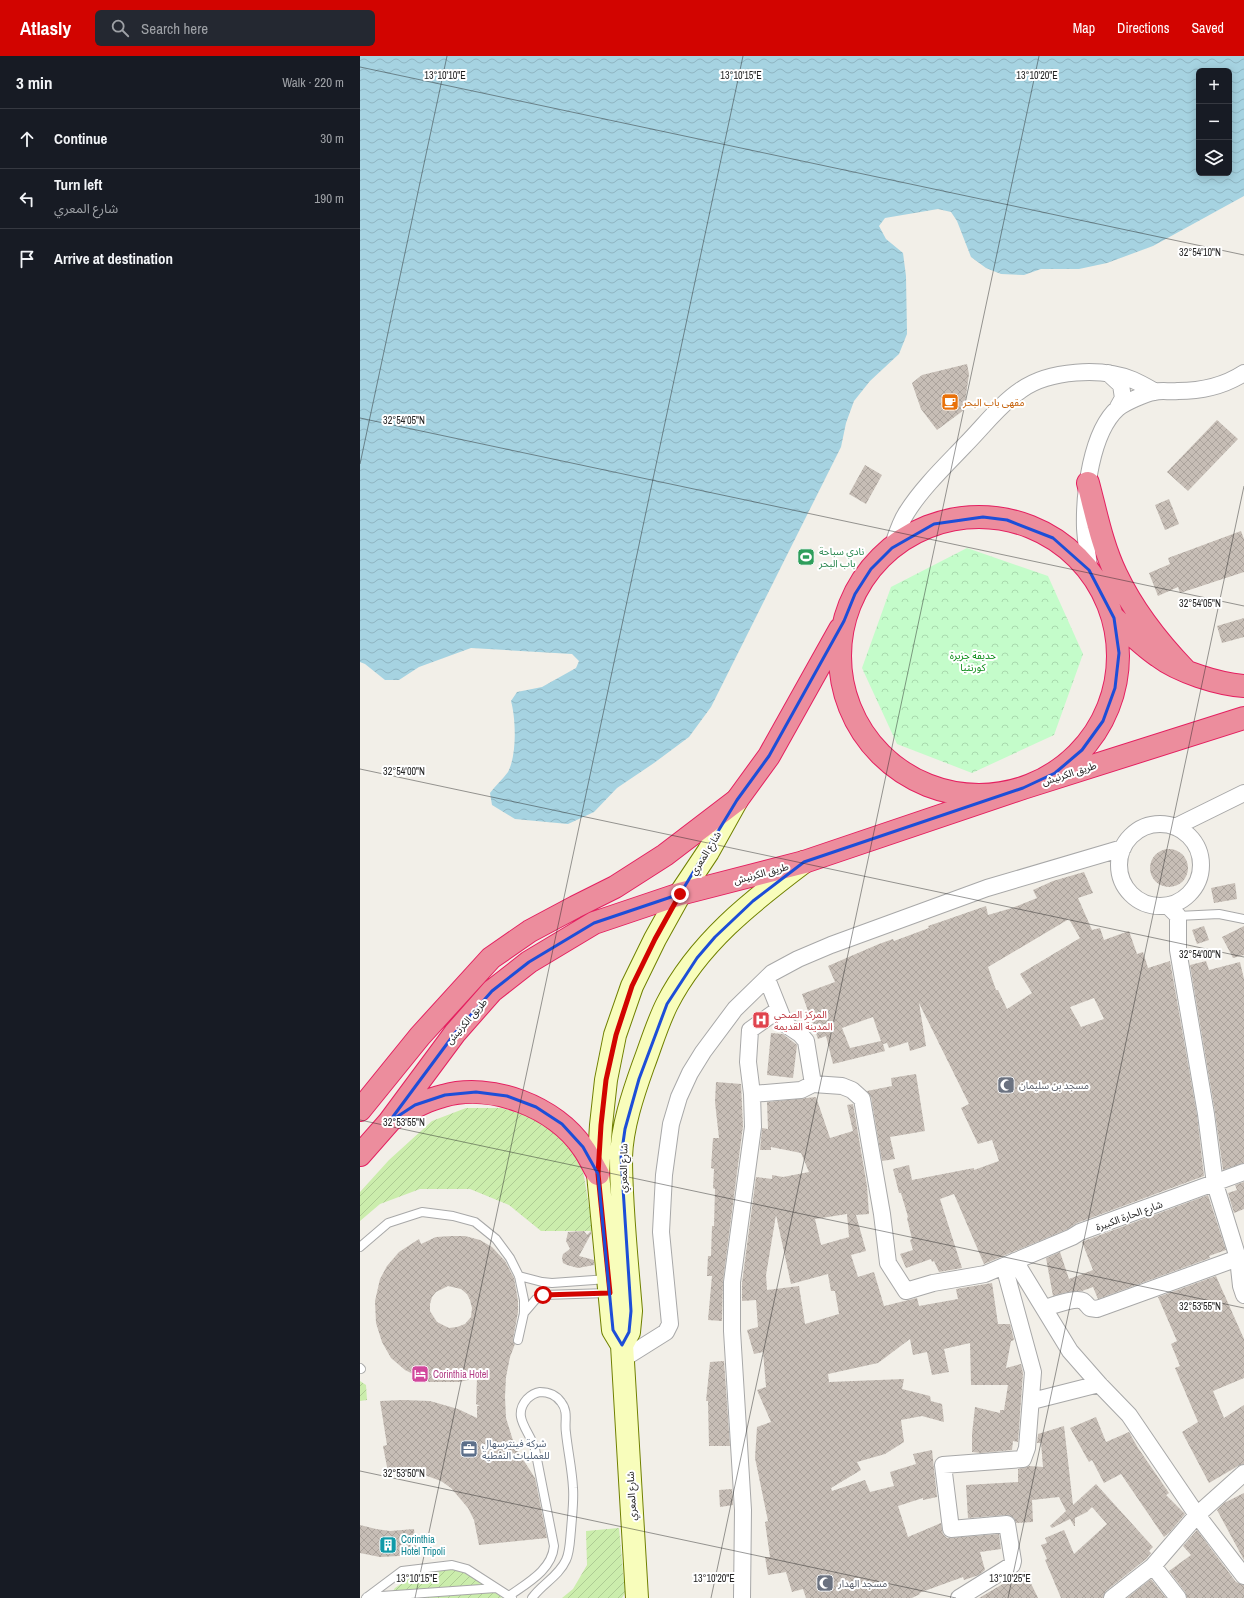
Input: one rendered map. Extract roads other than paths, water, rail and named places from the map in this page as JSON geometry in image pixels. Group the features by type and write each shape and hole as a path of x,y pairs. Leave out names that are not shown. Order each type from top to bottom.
{"highway":[{"path":"1088,482 1100,529 1115,573 1136,610 1169,653 1186,671"},
{"path":"360,1110 420,1036 491,958 530,931 621,883 666,855 737,800 769,756 844,621 855,594 871,569 892,548 912,534 934,524 958,519 983,517 1007,520 1031,527 1053,538 1072,552 1089,570 1114,618 1119,653 1115,688 1103,721 1082,750 1055,773 1023,788 994,794 964,794 942,789 908,775 884,757 865,735 848,701 842,680 840,650 844,621"},
{"path":"1114,618 1159,657 1186,671 1215,681 1229,685 1244,686"},
{"name":"طريق الكرنيش","path":"360,1155 389,1122 454,1033 492,991 529,962 594,924 680,894 804,862 1023,788 1244,718"},
{"path":"389,1122 415,1105 445,1095 476,1092 507,1096 536,1107 562,1124 583,1147 598,1174"}],"street":[{"path":"892,548 907,512 949,462 1013,397 1032,383 1069,373 1108,373 1132,380 1154,391"},
{"path":"1089,570 1085,529 1085,509 1088,482 1096,446 1102,431 1123,398 1121,385 1108,373"},
{"path":"1118,407 1154,391 1179,391 1209,388 1234,380 1244,373"},
{"path":"1175,827 1244,792"},
{"name":"شارع المعري","path":"623,1352 613,1330 598,1174 606,1080 616,1035 632,986 655,939 680,894 708,852 737,800"},
{"path":"1173,911 1142,902 1131,895 1124,884 1120,872 1120,858 1128,839 1136,832 1146,827 1155,825 1175,827 1184,832 1191,839 1197,847 1200,856 1201,869 1198,882 1191,893 1180,901 1173,911 1178,950 1206,1114 1215,1184 1238,1258 1241,1286 1244,1294"},
{"path":"623,1352 666,1332 670,1324 661,1232 664,1175 671,1124 679,1097 690,1073 703,1052 735,1008 772,973 798,959 987,888 1123,848"},
{"name":"شارع المعري","path":"637,1598 623,1352 629,1332 630,1311 621,1157 625,1129 639,1079 657,1029 667,1004 682,979 711,942 753,901 804,862"},
{"path":"752,1094 801,1090 813,1084 806,1040 785,1024 778,1010 767,979"},
{"path":"750,1030 778,1010"},
{"path":"729,1016 750,1030"},
{"path":"742,1598 743,1510 732,1330 732,1282 753,1127 752,1094 748,1062 750,1030"},
{"name":"شارع الحارة الكبيرة","path":"813,1084 842,1086 852,1090 862,1099 882,1214 888,1264 906,1291 933,1283 985,1274 1072,1237 1080,1232 1215,1184 1244,1172"},
{"path":"1044,1308 1080,1300 1090,1308 1097,1309 1238,1258"},
{"path":"1010,1263 1044,1308 1070,1351 1129,1415 1197,1515 1244,1576"},
{"path":"959,1598 1012,1565 1014,1556 1007,1524 951,1529 942,1465 1023,1459 1026,1448 1032,1401 1033,1372 1010,1263"},
{"path":"1032,1401 1099,1384"},
{"path":"1112,1598 1153,1566 1197,1515 1244,1473"},
{"path":"1153,1566 1178,1598"}],"lane":[{"path":"1173,911 1219,914 1244,918"},
{"path":"360,1247 388,1223 422,1212 453,1216 475,1222 496,1239 510,1258 519,1276 524,1300 524,1313 518,1340"},
{"path":"519,1276 542,1282 609,1286"},
{"path":"524,1313 536,1299 543,1295 609,1286"},
{"path":"366,1598 402,1571 452,1565 467,1569 510,1597 548,1566 554,1551 554,1546 535,1449 532,1440 522,1425 520,1417 524,1403 533,1393 541,1392 556,1396 562,1403 567,1413 565,1431 573,1489 567,1560 557,1574 537,1591 532,1598"},
{"path":"366,1598 496,1588"}],"water":[{"path":"360,56 1244,56 1244,196 1153,246 1107,263 1079,269 1041,269 1024,275 1001,274 986,268 971,257 957,221 951,212 938,209 885,218 879,226 886,239 903,253 906,276 907,334 899,354 870,381 854,401 846,423 841,447 711,707 689,737 617,788 594,812 568,824 515,819 492,805 490,793 508,772 511,765 515,727 511,701 517,692 542,687 576,668 579,661 572,654 471,648 419,667 399,680 385,680 365,664 360,662"}],"place":[{"name":"مقهى باب البحر","path":"950,402"},
{"name":"نادي سباحة باب البحر","path":"806,557"},
{"name":"المركز الصحي المدينة القديمة","path":"761,1020"},
{"name":"مسجد بن سليمان","path":"1006,1085"},
{"name":"Corinthia Hotel","path":"420,1374"},
{"name":"شركة فينترسهال للعمليات النفطية","path":"469,1449"},
{"name":"Corinthia Hotel Tripoli","path":"388,1545"},
{"name":"مسجد الهدار","path":"825,1583"}],"park label":[{"name":"حديقة جزيرة كورنثيا","path":"973,660"}]}
